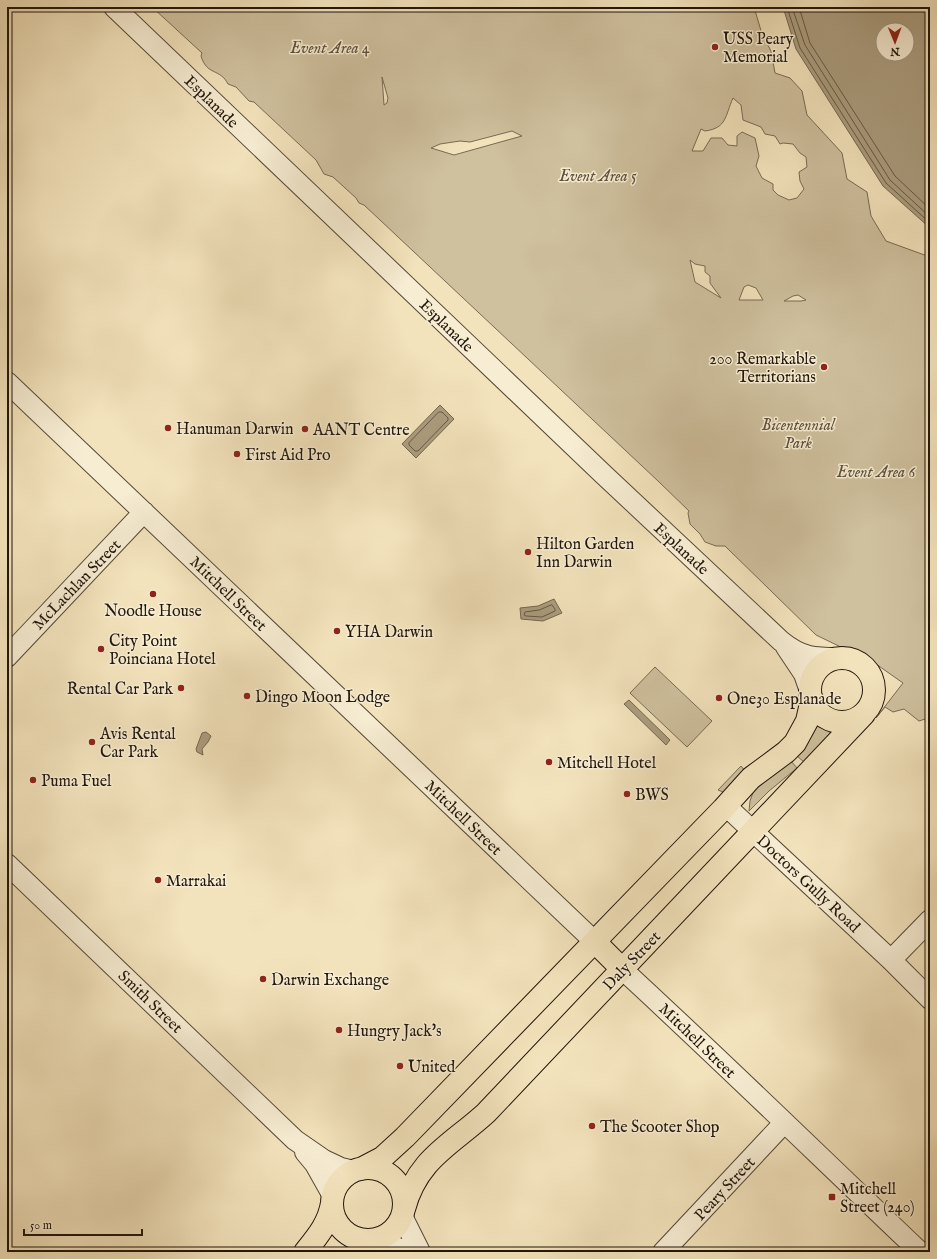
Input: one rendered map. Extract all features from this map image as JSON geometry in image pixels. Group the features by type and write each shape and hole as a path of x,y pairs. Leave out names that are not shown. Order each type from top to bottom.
{"main road":[{"path":"305,1252 328,1219 332,1200 338,1184 343,1178 382,1158 405,1137 595,942 751,778 786,752 795,743 807,721 812,679 827,662 843,658"},
{"name":"Daly Street","path":"403,1213 411,1188 433,1158 486,1113 864,714 874,697 874,683 870,674 862,666 853,660 843,658"},
{"path":"811,697 820,713 829,719 847,722 855,720 864,714"},
{"name":"Mitchell Street","path":"595,942 622,969"},
{"path":"355,1252 391,1232 395,1228 403,1213 404,1201 400,1188 390,1176 376,1169 357,1170"},
{"path":"332,1200 335,1219 343,1231 358,1239 376,1239"}],"street":[{"name":"Esplanade","path":"114,7 598,470 781,641 791,649 805,656 843,658"},
{"name":"Mitchell Street","path":"7,382 595,942"},
{"name":"McLachlan Street","path":"7,657 144,512"},
{"name":"Esplanade","path":"781,641 804,674 811,697"},
{"name":"Doctors Gully Road","path":"726,806 891,960 930,999"},
{"name":"Smith Street","path":"7,864 296,1140 315,1164 332,1200"},
{"path":"891,960 930,920"},
{"name":"Mitchell Street","path":"622,969 707,1048 920,1252"},
{"name":"Peary Street","path":"663,1252 784,1123"},
{"name":"Smith Street","path":"296,1140 324,1160 341,1168 357,1170"},
{"path":"403,1213 420,1252"},
{"path":"376,1239 406,1252"}],"green space":[{"name":"Bicentennial Park","path":"152,7 376,7 377,12 377,7 754,7 762,34 771,51 775,73 790,78 802,91 807,115 842,153 847,179 867,192 871,216 886,241 930,257 930,736 927,733 925,719 919,721 904,709 893,712 885,707 876,718 903,683 857,652 847,650 816,635 725,546 716,546 705,542 700,534 690,524 689,511 364,205 359,203 356,198 333,177 324,174 316,160 254,102 249,101 236,87 228,84 225,79 207,67 201,56 202,53","holes":["382,77 388,98 387,103 384,105","733,98 741,105 743,120 761,127 765,134 775,136 780,144 793,144 800,153 806,157 807,167 799,172 800,181 804,189 797,198 789,200 778,195 773,190 773,184 762,178 756,166 759,156 755,138 742,132 737,136 737,146 728,145 722,138 711,138 703,151 692,151 701,129 705,131 718,127 724,120","512,131 522,136 454,155 431,148 440,144 460,141 470,142","690,260 695,264 705,266 705,272 710,276 710,283 721,298 695,282","748,285 756,288 763,300 739,300 744,287","798,295 806,300 801,301 784,301"]},
{"path":"655,667 712,721 687,747 630,693"},
{"path":"817,726 829,731 830,733 817,751 804,762 797,756"},
{"path":"791,761 797,768 769,791 749,811 750,801 755,787"},
{"path":"741,766 746,772 723,792 718,790"}],"water":[{"path":"783,7 930,7 930,228 883,186 796,49"},
{"path":"440,405 454,419 416,458 402,444"},
{"path":"554,599 562,613 543,621 521,619 520,608 538,606"},
{"path":"629,700 670,740 666,745 624,704"},
{"path":"206,732 211,736 202,749 203,755 197,752 196,749 202,733"}],"place":[{"name":"USS Peary Memorial","path":"715,47"},
{"name":"200 Remarkable Territorians","path":"824,367"},
{"name":"Hanuman Darwin","path":"168,428"},
{"name":"AANT Centre","path":"305,429"},
{"name":"First Aid Pro","path":"237,454"},
{"name":"Hilton Garden Inn Darwin","path":"528,552"},
{"name":"Noodle House","path":"153,594"},
{"name":"YHA Darwin","path":"337,631"},
{"name":"City Point Poinciana Hotel","path":"101,649"},
{"name":"Rental Car Park","path":"181,688"},
{"name":"Dingo Moon Lodge","path":"247,696"},
{"name":"One30 Esplanade","path":"719,698"},
{"name":"Avis Rental Car Park","path":"92,742"},
{"name":"Mitchell Hotel","path":"549,762"},
{"name":"Puma Fuel","path":"33,780"},
{"name":"BWS","path":"627,794"},
{"name":"Marrakai","path":"158,880"},
{"name":"Darwin Exchange","path":"263,979"},
{"name":"Hungry Jack's","path":"339,1030"},
{"name":"United","path":"400,1066"},
{"name":"The Scooter Shop","path":"592,1126"},
{"name":"Mitchell Street (240)","path":"832,1197"}],"park label":[{"name":"Event Area 4","path":"330,47"},
{"name":"Event Area 5","path":"598,175"},
{"name":"Event Area 6","path":"876,471"}]}
